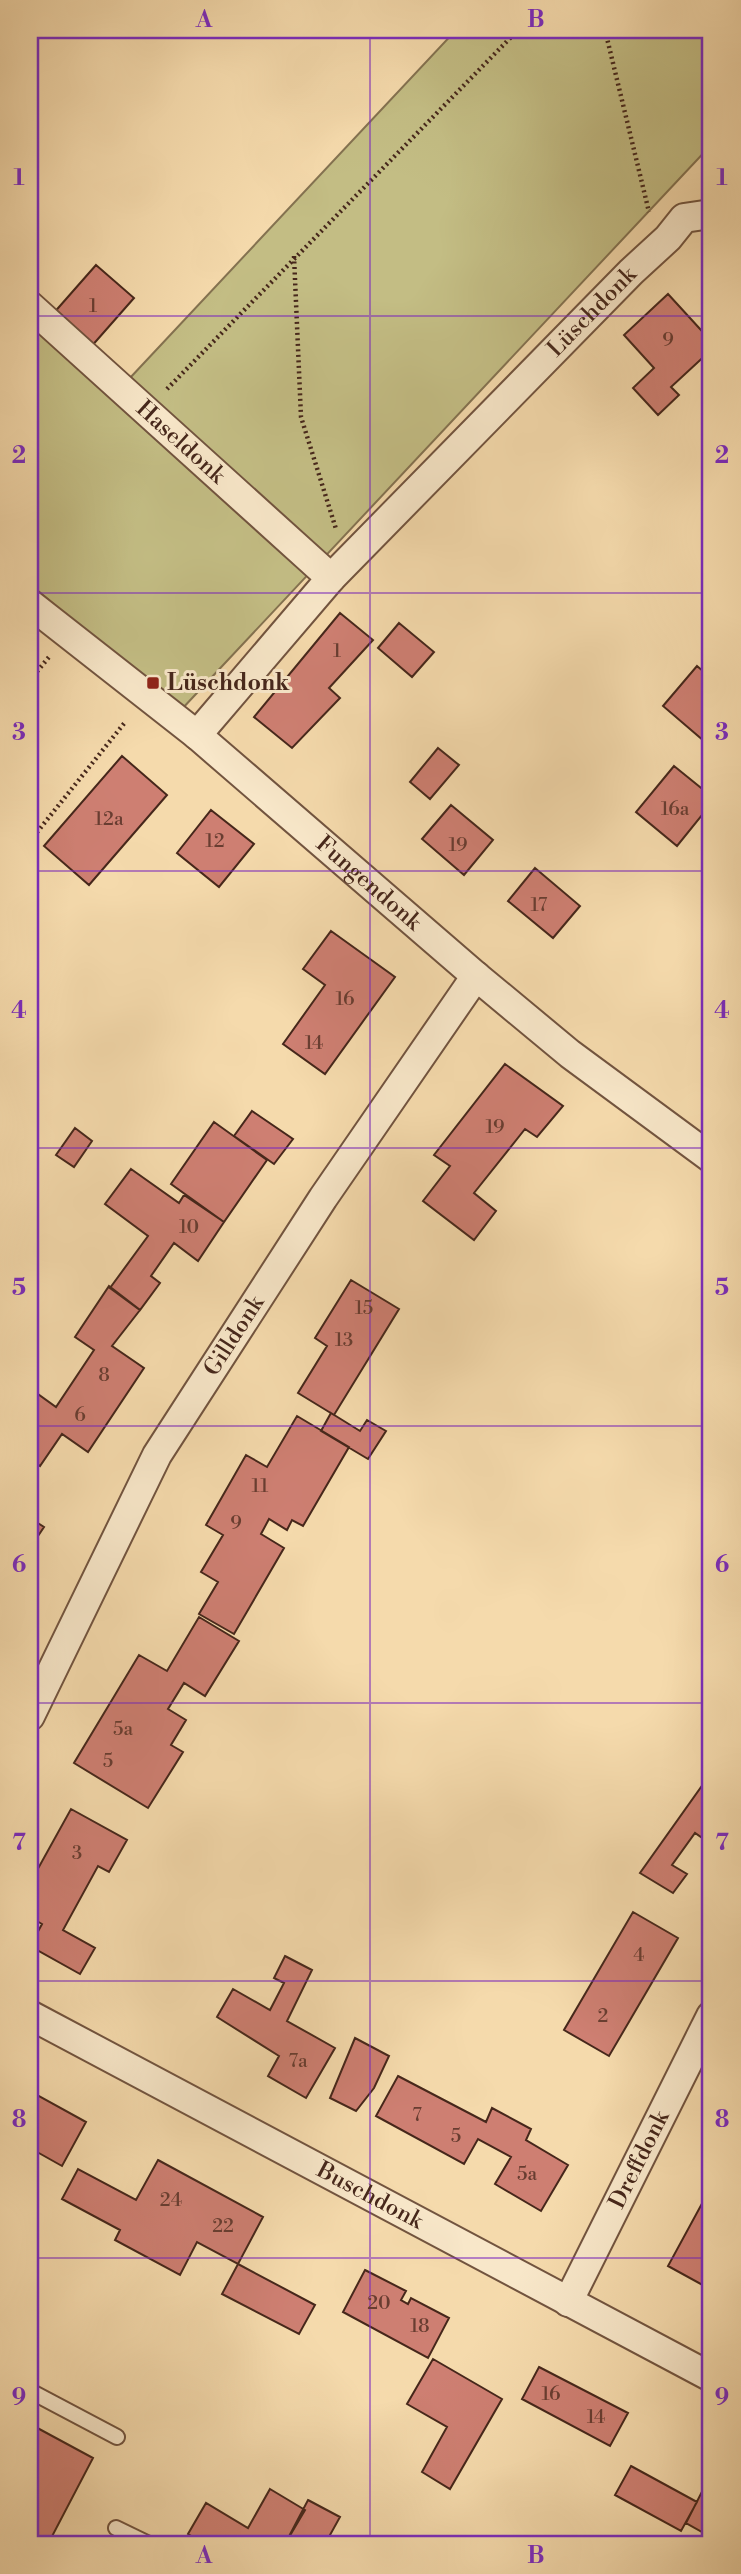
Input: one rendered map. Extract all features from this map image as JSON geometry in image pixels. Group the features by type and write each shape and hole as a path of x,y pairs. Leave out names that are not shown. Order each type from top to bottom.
{"street":[{"name":"Lüschdonk","path":"197,735 339,570 631,272 668,238 684,218 711,214"},
{"name":"Haseldonk","path":"30,306 146,409 339,570"},
{"name":"Fungendonk","path":"30,604 197,735 570,1054 711,1158"},
{"name":"Gilldonk","path":"30,1716 157,1455 323,1198 476,976"},
{"name":"Buschdonk","path":"30,2015 711,2378"},
{"name":"Dreffdonk","path":"568,2302 711,2016"}],"lane":[{"path":"30,2391 117,2437"},
{"path":"116,2528 149,2544"}],"path":[{"path":"146,409 518,30"},
{"path":"605,30 638,169"},
{"path":"294,256 301,417 339,570"},
{"path":"30,841 146,696"}],"shaded area":[{"path":"456,30 711,30 711,145 180,711 30,584 30,322 114,395"}],"building":[{"path":"96,265 134,298 90,348 52,315"},
{"path":"668,294 711,341 711,350 671,387 679,395 658,415 633,388 654,368 624,335"},
{"path":"340,613 373,640 329,688 340,698 292,748 254,717"},
{"path":"399,623 434,652 412,677 378,648"},
{"path":"697,666 711,678 711,747 663,706"},
{"path":"438,748 459,765 430,799 410,782"},
{"path":"122,756 167,795 89,885 44,846"},
{"path":"674,766 711,796 711,804 677,846 636,812"},
{"path":"451,805 493,840 464,875 422,839"},
{"path":"211,810 254,844 219,887 177,853"},
{"path":"535,868 580,906 553,938 508,901"},
{"path":"331,931 395,977 325,1074 283,1044 325,985 303,969"},
{"path":"505,1064 563,1106 537,1137 525,1129 474,1193 496,1211 474,1240 423,1201 450,1166 434,1155"},
{"path":"252,1111 293,1139 274,1164 234,1136"},
{"path":"214,1122 267,1160 224,1222 171,1184"},
{"path":"75,1128 92,1141 74,1167 56,1155"},
{"path":"131,1169 179,1203 184,1195 224,1222 198,1261 174,1243 151,1276 160,1283 140,1310 110,1288 148,1236 105,1204"},
{"path":"351,1280 399,1309 334,1415 298,1393 327,1346 315,1338"},
{"path":"109,1286 140,1310 112,1346 144,1368 88,1452 62,1434 40,1466 30,1459 30,1399 35,1392 56,1407 94,1350 75,1337"},
{"path":"331,1413 360,1431 367,1420 386,1431 368,1459 321,1431"},
{"path":"297,1416 349,1447 303,1526 292,1520 287,1530 269,1519 261,1534 284,1548 234,1634 199,1614 218,1582 201,1572 223,1535 206,1525 246,1455 267,1467"},
{"path":"30,1518 44,1527 30,1548"},
{"path":"199,1617 239,1641 205,1696 184,1683 168,1709 186,1720 171,1745 183,1752 148,1808 74,1763 139,1655 167,1671"},
{"path":"711,1773 711,1844 695,1833 672,1865 687,1874 673,1893 640,1873"},
{"path":"71,1809 127,1840 109,1872 98,1866 63,1930 95,1948 80,1974 30,1946 42,1924 30,1917 30,1883"},
{"path":"633,1912 678,1938 609,2056 564,2030"},
{"path":"285,1956 312,1970 287,2021 335,2048 306,2098 268,2076 279,2056 217,2017 233,1989 270,2010 284,1983 274,1978"},
{"path":"355,2038 389,2056 374,2088 356,2111 330,2098"},
{"path":"398,2076 486,2122 492,2108 531,2129 526,2140 568,2165 541,2211 495,2184 511,2157 478,2139 464,2164 376,2116"},
{"path":"30,2091 86,2122 62,2166 30,2148"},
{"path":"158,2160 263,2217 238,2264 197,2242 180,2275 115,2240 120,2230 62,2199 78,2169 136,2200"},
{"path":"711,2187 711,2281 708,2288 668,2266"},
{"path":"238,2264 315,2305 299,2334 222,2294"},
{"path":"365,2270 406,2291 401,2300 408,2304 411,2298 449,2318 428,2358 343,2312"},
{"path":"433,2359 502,2399 450,2489 422,2472 447,2427 407,2404"},
{"path":"539,2367 628,2413 610,2446 522,2399"},
{"path":"30,2424 93,2458 48,2544 30,2544"},
{"path":"631,2466 697,2502 681,2531 615,2495"},
{"path":"711,2474 711,2537 686,2523"},
{"path":"270,2489 305,2510 285,2544 275,2544 262,2537 258,2544 205,2544 188,2534 206,2503 248,2528"},
{"path":"308,2500 340,2517 325,2544 285,2544"}],"place":[{"name":"Lüschdonk","path":"153,683"}]}
